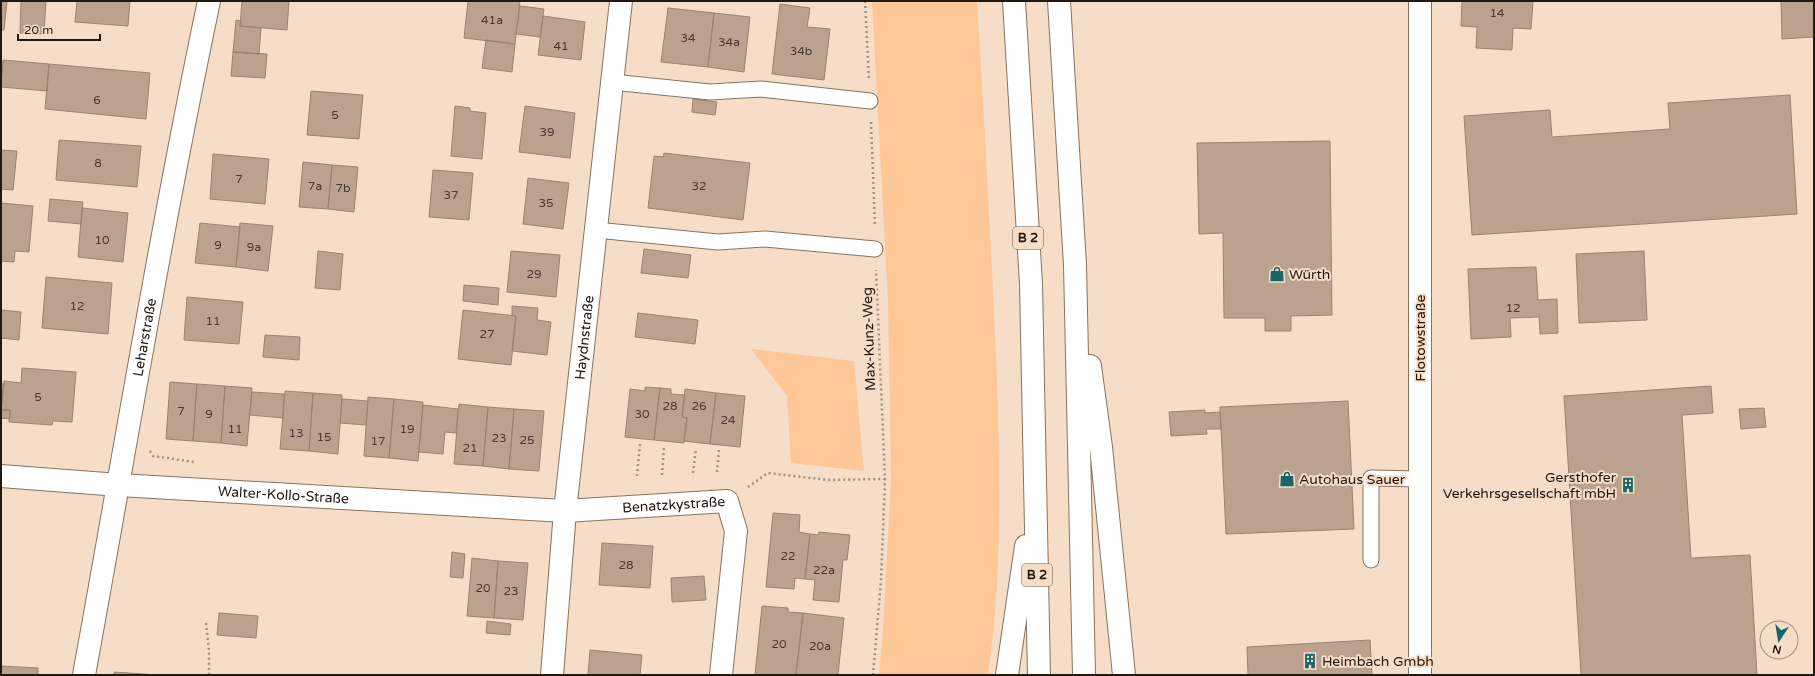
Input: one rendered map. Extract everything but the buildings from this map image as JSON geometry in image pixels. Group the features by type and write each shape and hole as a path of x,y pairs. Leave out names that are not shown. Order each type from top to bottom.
{"main road":[{"name":"Leharstraße","path":"84,675 184,120 209,1"},
{"name":"Haydnstraße","path":"552,675 565,511 621,1"},
{"name":"B 2","path":"1014,1 1031,284 1039,675"},
{"path":"1059,1 1075,265 1084,675"},
{"name":"Flotowstraße","path":"1420,1 1420,675"},
{"path":"1075,265 1101,447 1124,675"},
{"name":"Walter-Kollo-Straße","path":"1,476 119,485 565,511"},
{"path":"1007,675 1036,476"},
{"name":"Benatzkystraße","path":"565,511 727,501 736,531 721,675"}],"lane":[{"path":"612,82 710,92 761,89 870,101"},
{"path":"596,230 718,242 765,239 875,249"},
{"path":"1371,560 1371,478 1420,480"}],"path":[{"name":"Max-Kunz-Weg","path":"866,1 885,479 881,581 873,675"},
{"path":"637,476 640,444"},
{"path":"662,475 664,448"},
{"path":"693,473 696,448"},
{"path":"717,472 719,450"},
{"path":"727,501 768,473 828,480 885,479"},
{"path":"206,622 210,650 209,675"}],"shaded area":[{"path":"872,1 977,1 993,294 999,464 999,549 997,591 988,675 879,675 883,630 891,479 888,302"},
{"path":"751,349 854,361 864,471 791,463 787,396"}],"place":[{"name":"Würth","path":"1277,274"},
{"name":"Autohaus Sauer","path":"1287,479"},
{"name":"Gersthofer Verkehrsgesellschaft mbH","path":"1628,485"},
{"name":"Heimbach Gmbh","path":"1310,661"}]}
